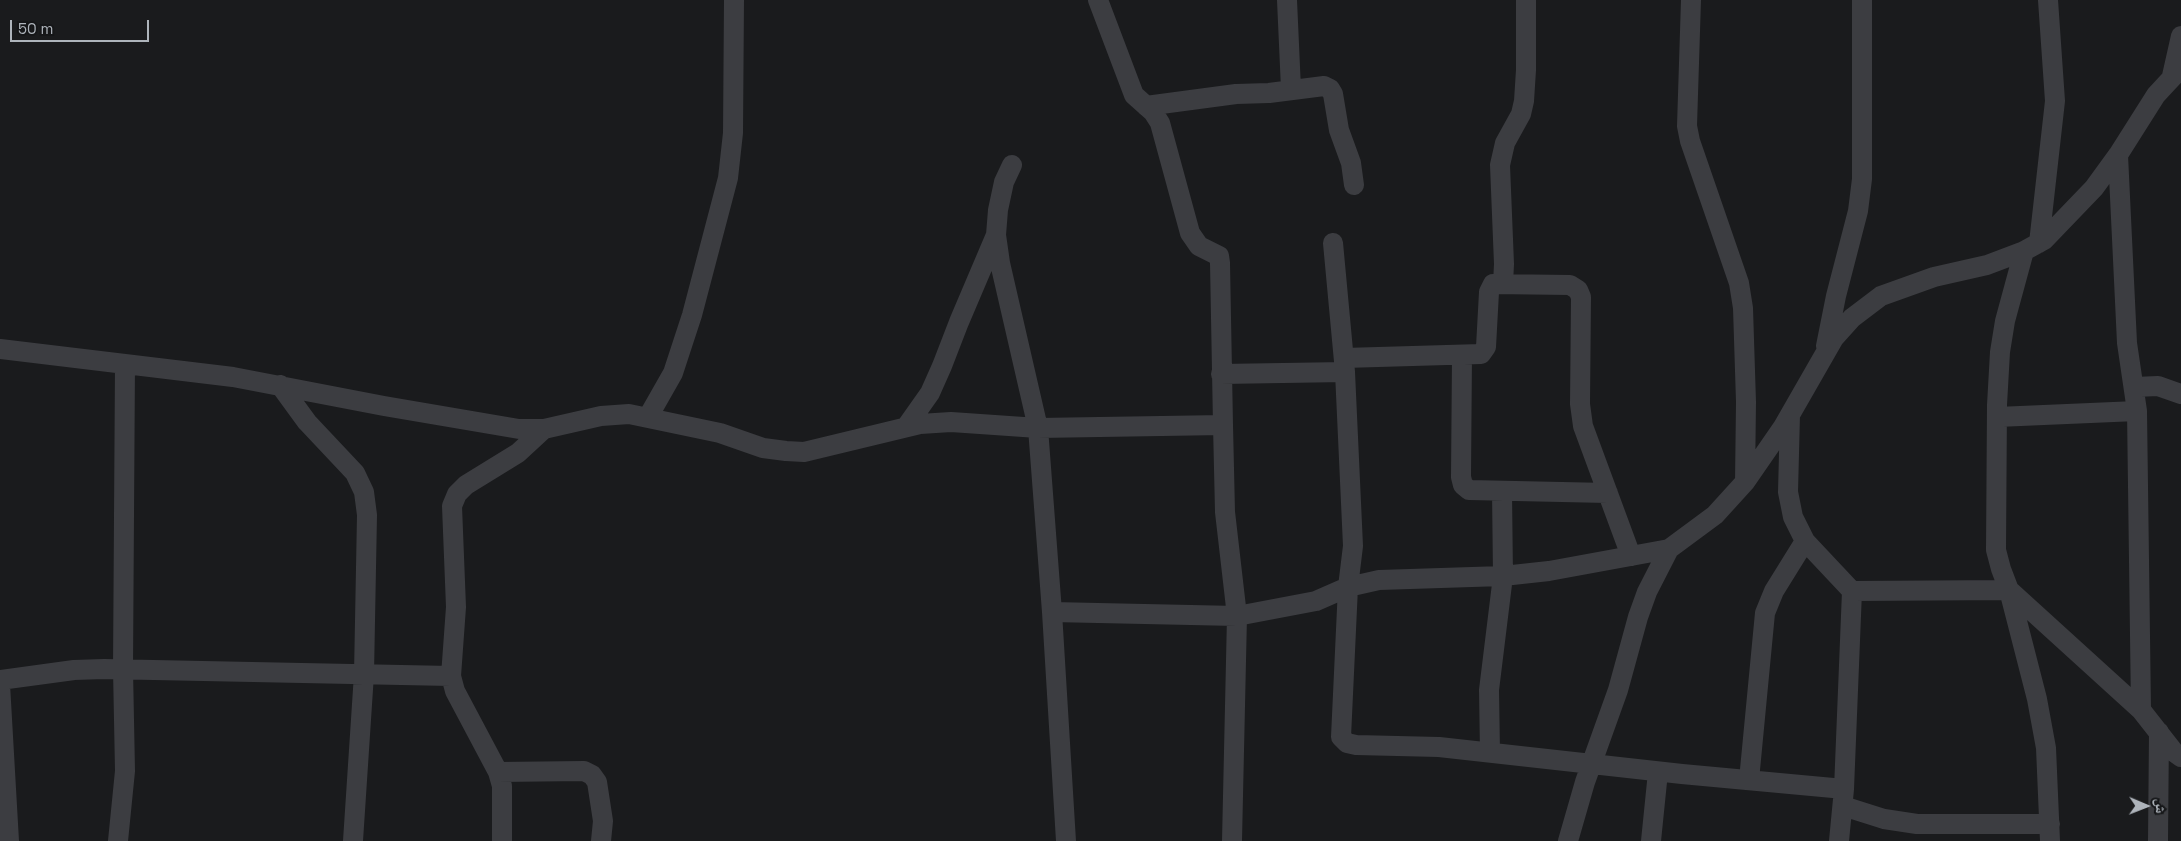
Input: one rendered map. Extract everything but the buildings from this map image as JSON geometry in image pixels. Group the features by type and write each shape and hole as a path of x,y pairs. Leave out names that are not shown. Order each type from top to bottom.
{"street":[{"path":"648,417 673,373 692,315 728,178 733,133 734,0"},
{"path":"1098,0 1134,94 1157,116 1160,123 1190,233 1199,246 1219,256 1225,512 1237,616 1232,841"},
{"path":"1287,0 1291,89"},
{"path":"1503,284 1504,264 1500,165 1505,143 1520,114 1524,101 1526,0"},
{"path":"1691,0 1687,126 1690,141 1739,283 1743,308 1746,402 1744,482"},
{"path":"1825,353 1836,296 1858,211 1862,179 1862,0"},
{"path":"1333,243 1345,365 1353,537 1348,587 1341,737 1347,743 1356,745 1439,747 1658,772 1748,780 1843,797 1884,819 1917,824 2050,833 2046,748 2038,698 2009,590 1996,550 1997,417 2005,321 2032,247 2055,101 2048,0"},
{"path":"1568,841 1591,764 1618,690 1638,617 1647,592 1670,549 1715,515 1744,482 1790,414 1834,338 1852,318 1881,296 1934,277 1987,265 2032,247 2094,188 2118,155 2156,94 2176,72 2181,36"},
{"path":"1146,106 1236,94 1269,93 1324,86 1330,89 1339,130 1351,163 1354,185"},
{"path":"2118,155 2127,343 2135,387 2137,411 2141,710"},
{"path":"1012,166 1004,182 998,210 996,235 1000,263 1038,428 1052,612 1066,841"},
{"path":"906,427 930,393 996,235"},
{"path":"1221,374 1481,354 1485,351 1490,287 1493,284 1570,285 1578,290 1581,297 1580,404 1583,426 1631,556"},
{"path":"0,349 233,377 384,406 519,429 544,428 601,416 629,414 720,432 763,448 786,452 804,452 906,427 951,422 1038,428 1223,425"},
{"path":"1462,354 1461,477 1463,485 1469,490 1608,494"},
{"path":"122,841 125,771 123,669 125,364"},
{"path":"280,385 307,422 355,473 364,492 367,515 364,674 353,841"},
{"path":"2135,387 2158,386 2181,394"},
{"path":"1997,417 2137,411"},
{"path":"1790,414 1788,492 1793,517 1805,541 1852,591 1843,797 1839,841"},
{"path":"502,841 502,786 498,772 455,691 452,676 456,607 452,506 457,494 466,484 518,453 544,428"},
{"path":"1490,752 1489,690 1503,576 1502,491"},
{"path":"1748,780 1765,613 1774,591 1805,541"},
{"path":"1052,612 1237,616 1316,601 1348,587 1379,580 1503,576 1549,571 1670,549"},
{"path":"1852,591 2009,590 2141,710 2174,752 2181,756"},
{"path":"0,680 74,670 123,669 452,676"},
{"path":"0,684 1,732 9,841"},
{"path":"2158,841 2159,732"},
{"path":"498,772 584,771 592,775 597,782 603,821 601,841"},
{"path":"1651,841 1658,772"}]}
